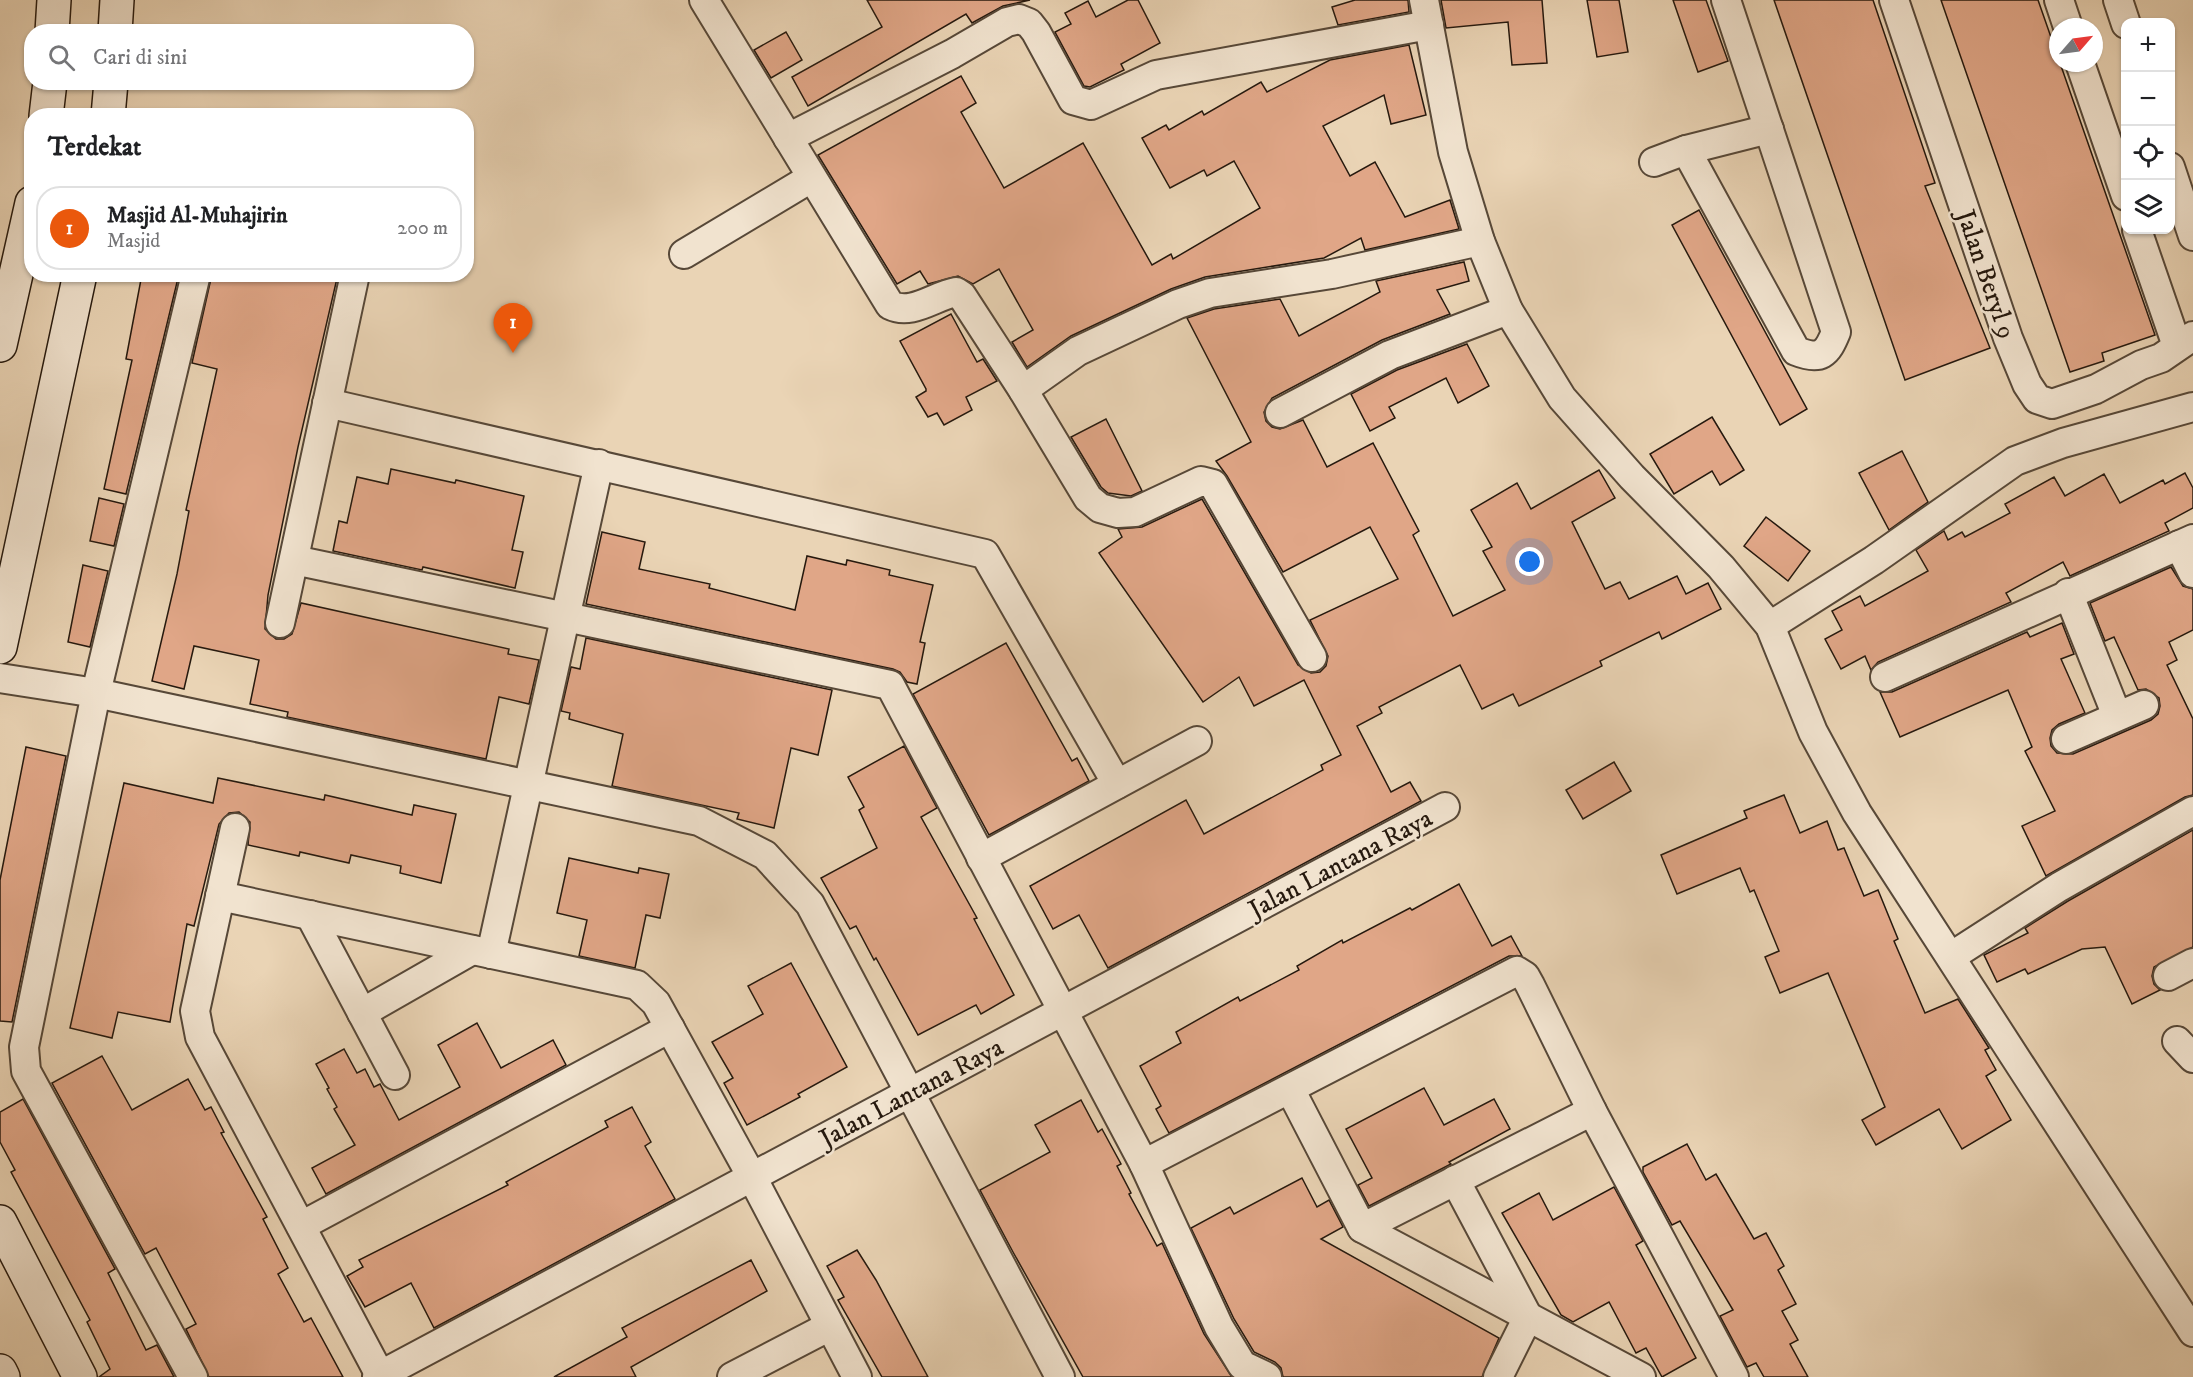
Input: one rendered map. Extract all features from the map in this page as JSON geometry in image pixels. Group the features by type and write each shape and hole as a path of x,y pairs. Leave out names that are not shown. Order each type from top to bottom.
{"street":[{"path":"52,24 54,0"},
{"path":"116,24 117,0"},
{"path":"704,0 890,304 899,309 908,309 956,292 1023,390 1082,490 1100,508 1119,513 1135,512 1202,481 1214,484 1312,657"},
{"path":"1686,150 1796,351 1809,357 1829,350 1836,332 1726,0"},
{"name":"Jalan Beryl 9","path":"1894,0 2008,338 2027,384 2037,399 2052,404 2068,400 2162,358 2185,341"},
{"path":"2059,0 2065,18"},
{"path":"2118,0 2124,18"},
{"path":"788,138 952,54 1007,22 1019,19 1029,23 1036,32 1073,100 1091,105 1156,75 1426,13 1453,152 1480,241 1508,310 1562,398 1632,477 1721,567 1770,626 1813,732 1857,813 1952,956 2193,1332"},
{"path":"2083,72 2121,182"},
{"path":"47,108 49,90"},
{"path":"109,108 110,90"},
{"path":"1654,162 1686,150 1769,129"},
{"path":"684,254 811,178"},
{"path":"2174,180 2193,236"},
{"path":"2139,234 2185,341"},
{"path":"0,345 24,238"},
{"path":"1023,390 1078,351 1189,300 1210,293 1332,274 1480,241"},
{"path":"0,647 78,282"},
{"path":"193,1377 26,1071 24,1047 96,693 194,282"},
{"path":"280,623 353,282"},
{"path":"1280,413 1390,355 1508,310"},
{"path":"327,403 985,554 1117,784"},
{"path":"1770,626 1875,560 2015,461 2063,443 2193,406"},
{"path":"362,1013 481,952 528,784 599,464"},
{"path":"1885,677 2186,542 2193,573"},
{"path":"294,560 890,685 1144,1164 1219,1327 1242,1365 1267,1377"},
{"path":"2068,593 2117,716"},
{"path":"0,678 96,693 699,821 765,855 810,904 1060,1377"},
{"path":"2066,739 2144,705"},
{"path":"981,858 1197,741"},
{"name":"Jalan Lantana Raya","path":"379,1376 1445,807"},
{"path":"1952,956 2059,887 2193,811"},
{"path":"235,828 195,1011 200,1036 379,1376"},
{"path":"220,896 637,985 656,1003 752,1177 857,1377"},
{"path":"310,915 395,1075"},
{"path":"2168,976 2193,963"},
{"path":"1144,1164 1517,972 1525,976 1530,985 1592,1111 1734,1377"},
{"path":"301,1226 670,1028"},
{"path":"1290,1089 1362,1228 1641,1377"},
{"path":"1362,1228 1592,1111"},
{"path":"1455,1180 1528,1317"},
{"path":"0,1222 80,1377"},
{"path":"1498,1377 1528,1317"},
{"path":"732,1377 830,1326"},
{"path":"0,1371 3,1377"}],"building":[{"path":"867,0 1030,0 1003,6 972,23 966,14 808,106 792,77 882,27"},
{"path":"1128,0 1138,0 1160,43 1121,64 1124,70 1090,87 1084,86 1055,32 1071,24 1065,13 1088,1 1096,17"},
{"path":"1355,0 1408,0 1409,12 1338,25 1332,7"},
{"path":"1441,0 1542,0 1547,63 1512,65 1508,22 1446,28"},
{"path":"1587,0 1619,0 1628,52 1597,57"},
{"path":"1673,0 1706,0 1728,61 1698,72"},
{"path":"1774,0 1873,0 1935,183 1925,186 1990,348 1905,380"},
{"path":"1941,0 2038,0 2049,31 2049,72 2063,72 2155,335 2102,353 2104,361 2070,372"},
{"path":"786,32 802,60 771,78 754,50"},
{"path":"1409,45 1426,115 1391,124 1384,95 1323,126 1350,176 1375,162 1405,217 1450,200 1459,229 1365,250 1361,238 1324,258 1205,277 1171,289 1071,336 1027,367 1012,342 1033,330 999,269 973,284 958,276 928,284 920,271 897,284 818,155 961,76 976,103 961,112 1004,188 1083,143 1152,265 1171,254 1173,259 1260,208 1234,161 1207,176 1204,170 1170,188 1142,138 1166,125 1169,130 1202,111 1204,115 1261,82 1267,92 1330,60"},
{"path":"1699,210 1807,409 1780,425 1672,225"},
{"path":"1464,262 1469,281 1437,290 1450,314 1382,340 1272,398 1264,412 1266,421 1272,427 1280,429 1303,420 1327,467 1373,443 1419,531 1413,535 1453,616 1505,590 1483,551 1492,547 1471,510 1517,483 1531,509 1599,470 1615,498 1572,522 1605,589 1620,582 1629,599 1677,576 1686,594 1708,583 1721,609 1662,639 1659,632 1600,661 1602,666 1519,706 1513,694 1482,709 1460,665 1379,707 1382,713 1357,726 1391,792 1410,782 1421,801 1108,968 1079,915 1053,929 1030,886 1186,800 1204,834 1323,770 1321,765 1341,755 1304,680 1254,706 1239,677 1203,702 1099,553 1122,537 1118,529 1142,527 1202,499 1298,665 1311,673 1320,672 1326,666 1328,656 1310,620 1398,579 1370,527 1283,572 1216,461 1251,442 1187,318 1214,309 1280,299 1299,336 1380,292 1376,281"},
{"path":"140,282 177,282 126,494 104,489 132,360 126,359"},
{"path":"210,282 336,282 298,447 268,595 265,629 276,639 284,639 292,634 301,603 509,649 508,654 539,660 529,704 499,697 486,759 287,717 288,712 250,704 259,660 194,646 184,689 152,681 177,574 189,511 186,510 217,369 192,363"},
{"path":"951,314 977,362 983,359 997,381 966,397 972,410 944,425 937,413 928,417 916,397 926,389 900,341"},
{"path":"1467,344 1489,386 1458,403 1446,378 1389,407 1395,418 1370,431 1351,394 1397,370"},
{"path":"1712,417 1744,470 1720,485 1712,471 1674,494 1650,454"},
{"path":"1106,419 1142,491 1131,496 1108,493 1101,487 1071,437"},
{"path":"1902,451 1928,502 1889,530 1859,473"},
{"path":"391,469 455,483 456,480 524,496 512,550 523,552 515,588 423,567 422,570 333,551 339,521 347,523 357,477 388,484"},
{"path":"2185,473 2193,488 2193,508 2165,523 2169,531 2070,576 2063,562 2006,593 2011,602 1878,662 1871,670 1865,656 1841,669 1825,639 1842,630 1832,611 1860,596 1865,606 1928,571 1916,550 1944,531 1948,540 1962,532 1965,537 2010,513 2005,504 2054,477 2065,496 2104,474 2120,503 2163,480 2165,484"},
{"path":"99,498 124,504 114,546 90,541"},
{"path":"1766,517 1810,551 1788,581 1744,546"},
{"path":"602,532 645,542 639,569 710,584 709,588 795,610 807,556 846,565 847,560 890,570 889,575 933,585 920,642 925,643 917,684 907,682 900,672 893,669 586,604"},
{"path":"83,565 108,571 90,647 68,642"},
{"path":"2171,567 2183,586 2193,589 2193,630 2169,642 2177,660 2167,665 2193,719 2193,795 2185,797 2046,876 2022,826 2055,811 2025,751 2032,747 2008,690 1900,737 1880,692 1892,692 2027,632 2030,637 2062,623 2074,654 2061,659 2085,713 2059,724 2052,730 2050,738 2051,746 2057,753 2073,754 2151,720 2158,714 2159,698 2146,689 2138,690 2114,637 2105,641 2090,603"},
{"path":"586,638 832,690 818,755 791,748 774,828 737,819 739,813 612,786 623,734 569,719 570,713 561,711 571,667 580,669"},
{"path":"1006,643 1072,761 1077,758 1089,781 989,835 913,694"},
{"path":"904,746 937,808 921,817 977,918 974,919 1014,995 981,1014 976,1005 918,1035 876,958 874,960 856,926 850,929 821,878 877,848 859,810 864,807 848,777"},
{"path":"26,747 66,756 12,1022 0,1021 0,880"},
{"path":"1614,762 1631,791 1583,819 1566,790"},
{"path":"218,778 324,800 325,795 412,815 414,805 456,814 441,883 400,873 401,866 351,855 349,863 300,852 299,856 248,845 250,822 239,812 229,813 219,824 194,926 187,924 170,1022 118,1012 112,1038 70,1028 124,783 213,803"},
{"path":"1784,795 1800,833 1827,821 1838,850 1844,848 1864,896 1878,890 1898,939 1894,941 1925,1013 1958,999 1989,1048 1985,1050 1996,1070 1986,1076 2011,1120 1962,1149 1939,1109 1876,1145 1862,1120 1885,1107 1828,973 1780,993 1765,957 1779,951 1754,890 1750,892 1740,868 1677,894 1661,855 1747,818 1744,811"},
{"path":"2193,830 2193,947 2154,967 2152,976 2154,984 2160,990 2132,1004 2105,947 2082,949 2028,974 2025,969 1997,982 1984,955 2028,933 2025,928 2068,901"},
{"path":"569,858 638,873 639,868 669,874 660,918 646,915 635,968 579,956 587,920 557,913"},
{"path":"1459,884 1492,946 1511,936 1522,956 1509,956 1169,1133 1156,1109 1161,1106 1140,1066 1181,1043 1176,1032 1238,997 1240,1001 1299,970 1297,966 1342,940 1343,943 1410,908 1412,910"},
{"path":"791,963 847,1067 798,1094 800,1097 747,1125 724,1083 733,1078 712,1042 763,1014 748,986"},
{"path":"477,1023 501,1068 553,1040 566,1065 326,1194 312,1168 355,1145 334,1109 337,1107 316,1064 344,1049 357,1073 365,1069 374,1087 380,1084 399,1120 460,1087 438,1045"},
{"path":"102,1056 132,1110 188,1079 205,1110 211,1107 224,1132 221,1133 267,1217 263,1219 288,1268 278,1274 304,1322 311,1318 343,1377 209,1377 186,1329 196,1324 156,1248 145,1254 52,1083"},
{"path":"1424,1088 1444,1125 1494,1099 1510,1129 1449,1162 1451,1164 1369,1206 1358,1185 1372,1178 1346,1129"},
{"path":"23,1099 115,1269 108,1273 146,1350 157,1345 174,1377 99,1377 110,1369 87,1322 90,1320 11,1172 15,1170 0,1142 0,1112"},
{"path":"1081,1100 1098,1132 1102,1129 1121,1164 1117,1166 1131,1193 1129,1194 1157,1246 1162,1243 1204,1334 1232,1377 1083,1377 1013,1252 980,1190 1050,1152 1035,1125"},
{"path":"632,1107 651,1142 645,1146 675,1199 434,1328 411,1283 365,1307 347,1276 363,1267 359,1260 508,1185 506,1182 608,1127 605,1121"},
{"path":"1687,1144 1706,1180 1716,1174 1754,1239 1766,1233 1784,1266 1778,1270 1796,1304 1782,1311 1798,1340 1790,1344 1808,1377 1764,1377 1756,1363 1747,1367 1720,1316 1733,1310 1680,1221 1672,1225 1643,1172 1643,1167"},
{"path":"1302,1178 1317,1207 1329,1200 1343,1227 1321,1239 1499,1338 1482,1377 1283,1377 1281,1368 1275,1362 1254,1352 1234,1319 1191,1228 1230,1207 1234,1214"},
{"path":"1614,1187 1643,1241 1636,1245 1696,1358 1662,1377 1646,1348 1636,1353 1609,1302 1573,1322 1561,1315 1502,1213 1539,1193 1553,1220"},
{"path":"857,1250 876,1280 928,1377 882,1377 838,1300 844,1297 827,1266"},
{"path":"751,1260 767,1291 631,1367 636,1377 554,1377 627,1337 622,1328"}],"place":[{"name":"Masjid Al-Muhajirin","path":"513,353"}]}
